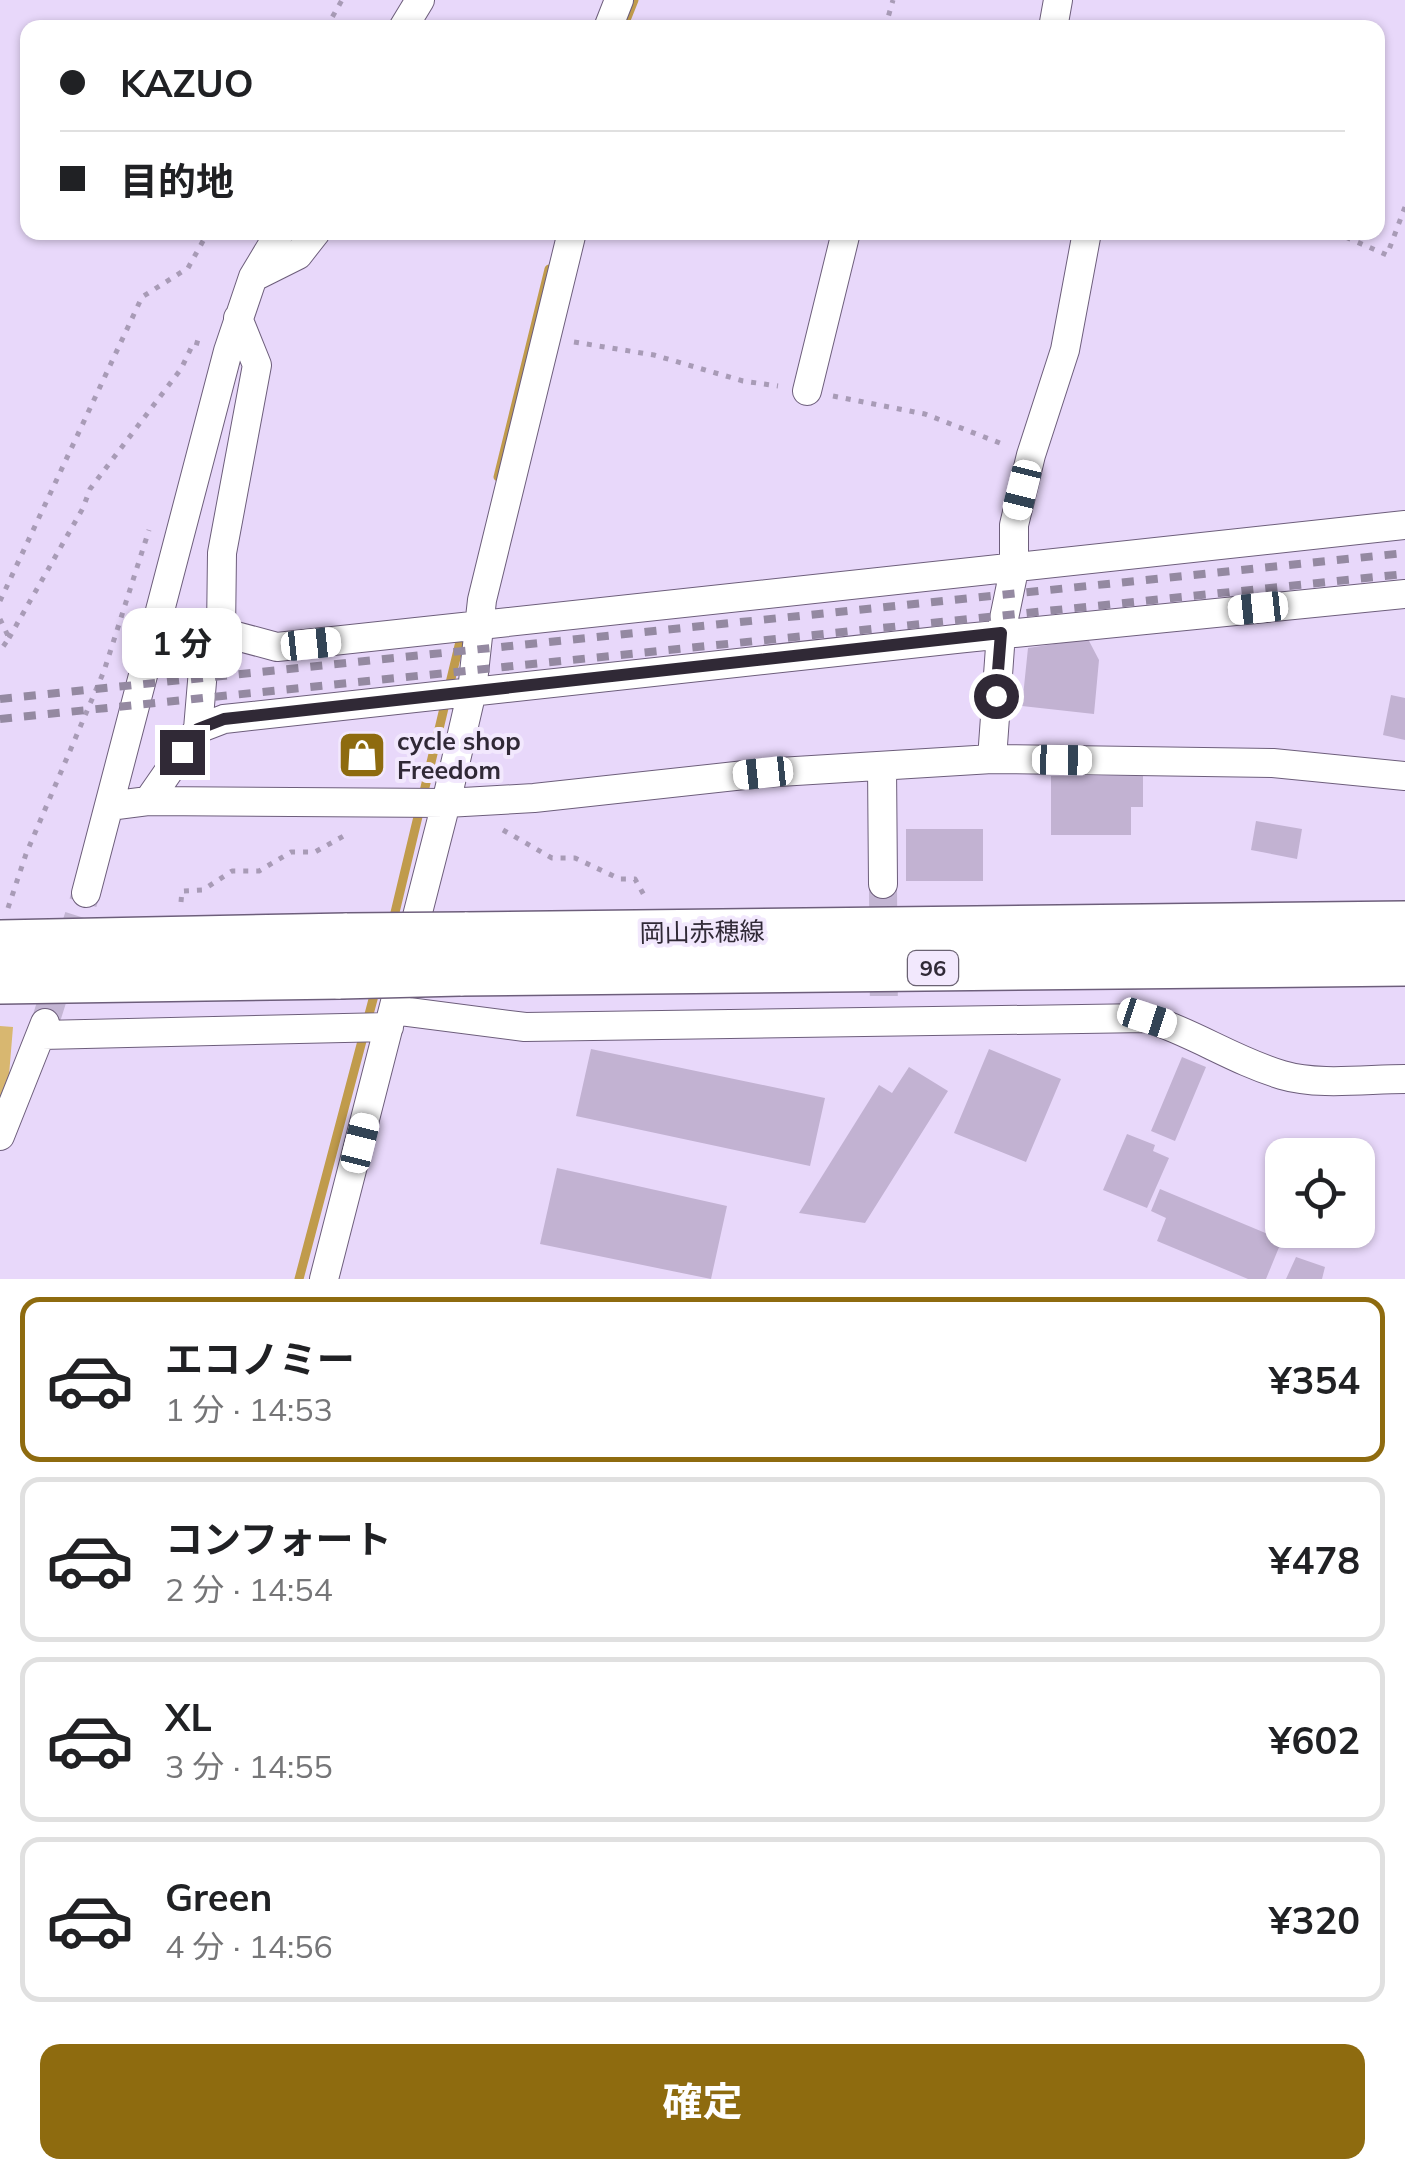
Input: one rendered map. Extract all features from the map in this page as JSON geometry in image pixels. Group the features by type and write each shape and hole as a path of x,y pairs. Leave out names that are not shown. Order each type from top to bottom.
{"main road":[{"name":"岡山赤穂線","path":"0,980 344,956 1405,924"},
{"name":"岡山赤穂線","path":"3,929 344,956"},
{"name":"岡山赤穂線","path":"463,954 1405,962"}],"street":[{"path":"86,893 228,351 252,278 275,240"},
{"path":"252,278 298,255 310,240"},
{"path":"324,1279 468,627 482,600 570,240"},
{"path":"807,391 844,240"},
{"path":"992,759 1001,633 1014,570 1014,525 1031,455 1065,350 1086,240"},
{"path":"148,800 198,729 204,658 221,632 222,553 257,365 238,318"},
{"path":"221,632 278,647 1405,525"},
{"path":"198,729 224,719 453,693 1405,594"},
{"path":"108,806 148,800 428,803 534,798 763,773 992,759 1273,762 1405,776"},
{"path":"882,766 883,884"},
{"path":"0,1136 43,1029 1147,1018 1180,1028 1282,1075 1405,1079"}],"path":[{"path":"1352,240 1387,255 1405,207"},
{"path":"0,601 142,297 188,268 204,240"},
{"path":"0,651 90,489 181,368 194,342 228,351"},
{"path":"3,929 26,854 104,670 150,526"},
{"path":"0,619 9,638"},
{"path":"179,912 182,891 203,890 232,871 259,871 291,852 315,852 346,833"},
{"path":"509,833 552,858 575,858 620,879 635,879 647,902"}],"shaded area":[{"path":"0,1026 13,1027 9,1075 0,1098"}],"building":[{"path":"1088,639 1099,660 1094,714 1022,706 1028,648"},
{"path":"1391,695 1405,698 1405,740 1383,735"},
{"path":"1051,776 1143,776 1143,807 1131,807 1131,835 1051,835"},
{"path":"1256,821 1302,829 1297,859 1251,850"},
{"path":"906,829 983,829 983,881 906,881"},
{"path":"591,1049 825,1098 810,1166 576,1116"},
{"path":"989,1049 1061,1079 1026,1162 954,1133"},
{"path":"1182,1057 1206,1067 1175,1141 1151,1131"},
{"path":"909,1067 948,1091 865,1223 799,1213 879,1085 892,1093"},
{"path":"1127,1134 1155,1145 1153,1151 1169,1158 1147,1208 1103,1190"},
{"path":"557,1168 727,1206 711,1279 540,1244"},
{"path":"1160,1189 1265,1233 1265,1248 1279,1248 1266,1279 1248,1279 1157,1241 1166,1218 1151,1211"},
{"path":"1296,1257 1325,1267 1322,1279 1286,1279"}],"waterway":[{"path":"626,20 634,0"},
{"path":"498,477 549,269"},
{"path":"392,925 462,633"},
{"path":"299,1279 376,988"}],"tunnel":[{"path":"883,884 884,1021"},
{"path":"45,1023 86,893"}],"railway":[{"path":"0,699 1405,553"},
{"path":"0,719 1405,574"}],"place":[{"name":"cycle shop Freedom","path":"362,755"}],"route":[{"path":"182,752 198,729 224,719 1001,633 996,696"}]}
